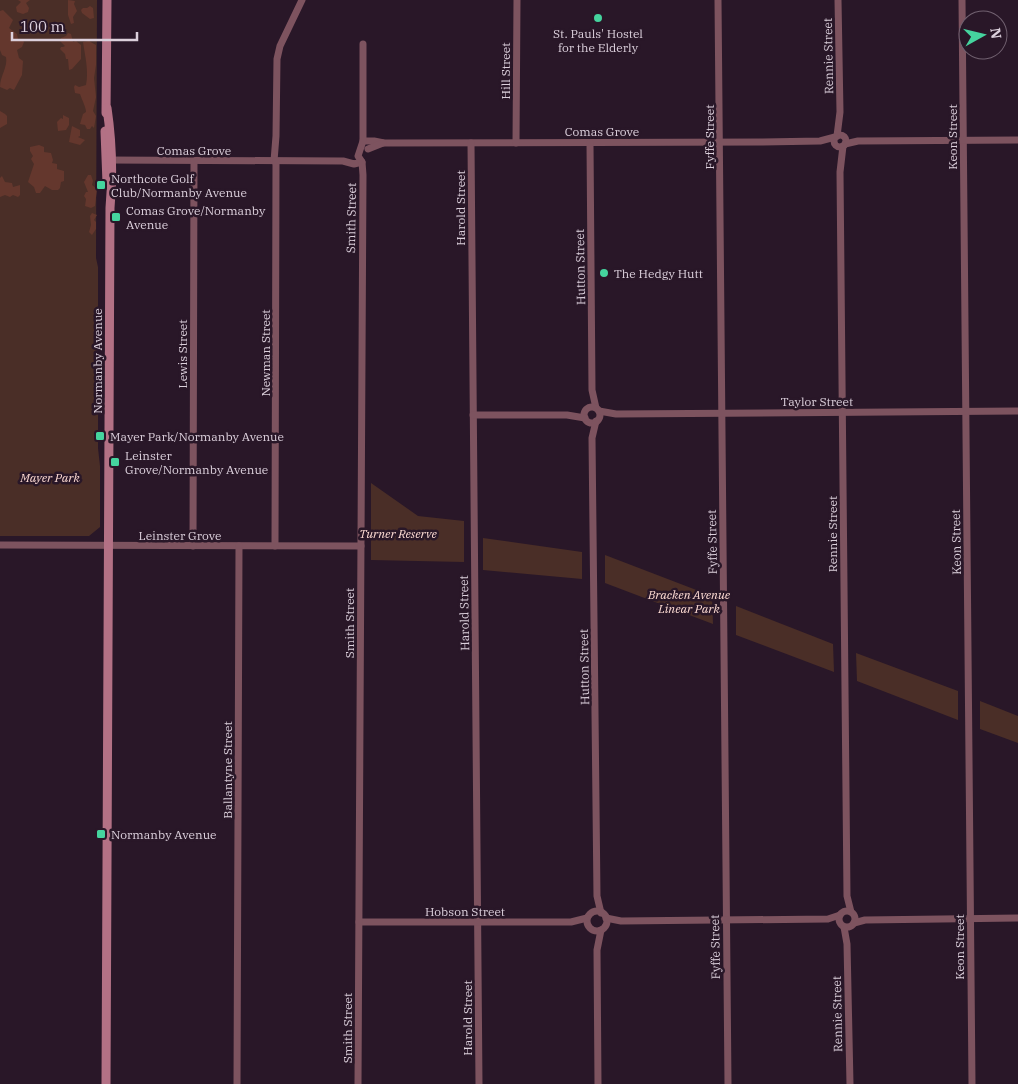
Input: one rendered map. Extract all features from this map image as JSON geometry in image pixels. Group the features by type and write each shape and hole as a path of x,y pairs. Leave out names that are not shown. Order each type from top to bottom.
{"main road":[{"name":"Normanby Avenue","path":"106,1084 110,208 107,108 107,0"}],"street":[{"name":"Newman Street","path":"275,546 276,68 278,52 302,0"},
{"name":"Hill Street","path":"516,0 516,143"},
{"name":"Fyffe Street","path":"718,0 728,1084"},
{"name":"Rennie Street","path":"838,0 850,1084"},
{"name":"Keon Street","path":"962,0 972,1084"},
{"name":"Smith Street","path":"358,1084 361,546 360,159 363,141 364,44"},
{"name":"Comas Grove","path":"363,141 384,143 590,143 1018,140"},
{"path":"363,141 368,149"},
{"name":"Comas Grove","path":"368,149 384,143"},
{"name":"Harold Street","path":"471,143 479,1084"},
{"name":"Hutton Street","path":"590,143 597,896 590,921"},
{"name":"Smith Street","path":"360,159 368,149"},
{"name":"Comas Grove","path":"108,160 343,161 356,164 360,159"},
{"name":"Lewis Street","path":"193,546 194,161"},
{"name":"Taylor Street","path":"472,415 1018,411"},
{"name":"Leinster Grove","path":"0,545 361,546"},
{"name":"Ballantyne Street","path":"236,1084 239,546"},
{"name":"Hutton Street","path":"597,896 603,915"},
{"path":"590,921 603,915 621,921 1018,918"},
{"path":"597,950 603,928 603,915"},
{"path":"590,921 603,928 621,921"},
{"path":"590,921 597,950 598,1084"},
{"name":"Hobson Street","path":"359,922 590,921"}],"green space":[{"name":"Mayer Park","path":"0,0 97,0 96,258 98,267 100,527 89,536 0,536"},
{"name":"Turner Reserve","path":"371,483 418,516 464,521 464,562 371,560"},
{"path":"483,538 582,552 582,579 483,570"},
{"name":"Bracken Avenue Linear Park","path":"605,555 712,596 713,624 605,583"},
{"name":"Bracken Avenue Linear Park","path":"736,606 833,644 834,672 736,635"},
{"path":"856,653 958,691 958,720 857,681"},
{"path":"980,701 1018,716 1018,743 980,729"}],"shaded area":[{"path":"18,0 30,0 26,3 29,8 28,12 23,14 17,12 16,7 21,2"},
{"path":"68,0 75,1 74,4 77,11 73,17 74,23 71,24 68,15"},
{"path":"90,6 93,8 94,18 90,19 81,10"},
{"path":"3,10 13,20 9,28 17,34 18,39 22,39 24,42 22,47 17,50 19,58 23,61 22,75 14,90 0,87 6,61 6,57 2,55 0,50 0,11"},
{"path":"68,33 71,34 73,42 76,41 81,45 81,59 69,70 68,59 66,59 65,54 60,49 65,46 60,41 61,38"},
{"path":"89,41 96,45 94,78 96,97 93,111 96,116 94,128 92,126 90,129 87,129 85,125 80,124 86,110 80,94 75,93 74,87 75,85 79,87 86,85 87,69 83,42"},
{"path":"0,111 7,116 7,124 0,128"},
{"path":"63,115 69,118 69,125 66,130 58,131 57,122 61,118 63,119"},
{"path":"72,126 80,130 80,136 78,137 85,140 80,145 69,142"},
{"path":"39,145 44,147 44,152 51,153 52,163 57,164 57,169 64,171 64,181 61,182 58,190 52,190 45,186 40,193 36,193 34,187 28,182 34,164 31,159 33,156 30,147"},
{"path":"88,175 91,175 92,185 97,189 95,206 91,208 85,206 86,199 84,196 88,192 84,182"},
{"path":"2,176 5,182 12,183 13,187 20,185 20,195 18,197 5,195 0,197 0,178"},
{"path":"92,213 97,215 94,220 96,222 96,229 92,235 89,232 91,225 90,216"}],"place":[{"name":"St. Pauls' Hostel for the Elderly","path":"598,18"},
{"name":"Northcote Golf Club/Normanby Avenue","path":"101,185"},
{"name":"Comas Grove/Normanby Avenue","path":"116,217"},
{"name":"The Hedgy Hutt","path":"604,273"},
{"name":"Mayer Park/Normanby Avenue","path":"100,436"},
{"name":"Leinster Grove/Normanby Avenue","path":"115,462"},
{"name":"Normanby Avenue","path":"101,834"}]}
